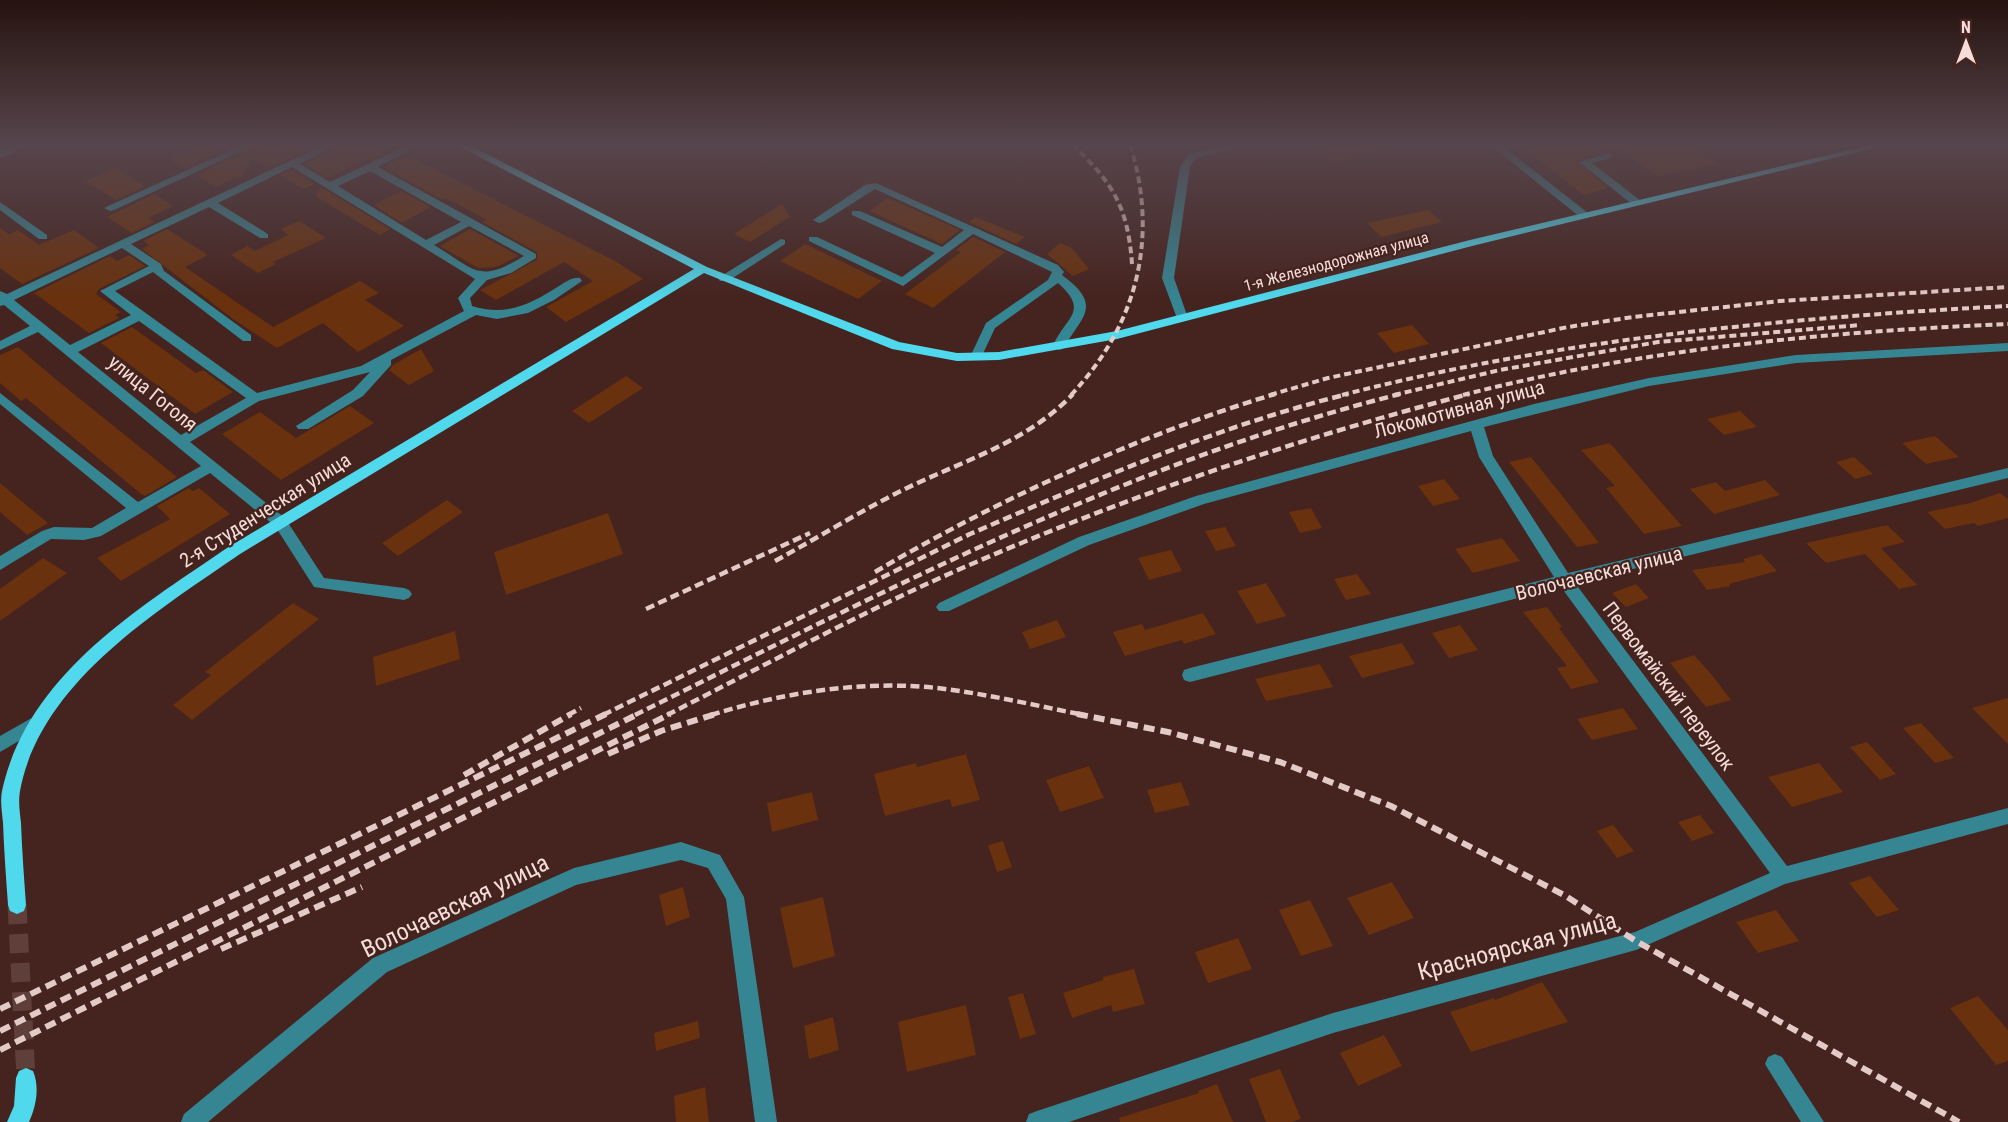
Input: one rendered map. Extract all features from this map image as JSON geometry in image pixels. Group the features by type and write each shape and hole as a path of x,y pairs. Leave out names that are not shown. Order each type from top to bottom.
{"main road":[{"name":"1-я Железнодорожная улица","path":"562,196 703,269 896,346 947,355 976,357 999,356 1059,346 1182,318 1665,196"},
{"name":"2-я Студенческая улица","path":"17,905 5,798 37,722 60,691 114,638 167,597 280,522 703,269"},
{"path":"18,1122 25,1107 27,1078"}],"street":[{"path":"110,208 136,196"},
{"path":"2,299 222,196"},
{"path":"350,196 483,277 497,275 532,256 423,196"},
{"path":"819,220 854,196"},
{"path":"899,196 1045,261 1058,272 1043,292 1011,310 990,326 976,357"},
{"path":"1181,196 1168,278 1182,318"},
{"path":"1560,196 1584,215"},
{"path":"1628,196 1637,203"},
{"path":"210,202 264,236"},
{"path":"0,205 43,237"},
{"path":"856,213 943,252"},
{"path":"427,244 469,222"},
{"path":"813,238 903,282 973,229"},
{"path":"724,278 781,242"},
{"path":"122,243 157,266 159,273 247,338"},
{"path":"157,266 106,291 255,398"},
{"path":"1056,276 1071,288 1081,306 1081,314 1062,338 1059,346"},
{"path":"483,277 464,298 466,308 492,316 513,315 531,309 576,281"},
{"name":"улица Гоголя","path":"2,299 71,350 280,522 319,583 404,594"},
{"path":"181,441 255,398 364,369 474,311"},
{"path":"71,350 139,316"},
{"path":"0,346 40,326"},
{"name":"Локомотивная улица","path":"944,607 1084,541 1201,500 1476,424 1649,382 1796,359 2008,348"},
{"path":"303,426 357,393 392,355"},
{"path":"0,397 137,509"},
{"name":"Первомайский переулок","path":"1476,424 1486,457 1564,580 1784,876"},
{"path":"2,561 40,538 55,533 82,536 96,532 212,466"},
{"name":"Волочаевская улица","path":"1190,675 1564,580 2008,473"},
{"path":"0,745 37,722"},
{"name":"Красноярская улица","path":"1036,1122 1333,1023 1636,940 1784,876 2008,816"},
{"name":"Волочаевская улица","path":"192,1122 380,965 574,878 681,852 714,861 735,897 766,1122"},
{"path":"1775,1064 1814,1122"}],"building":[{"path":"110,196 124,196 116,200"},
{"path":"149,196 158,196 173,206 148,218 155,222 132,233 107,217"},
{"path":"316,196 336,196 390,229 380,235"},
{"path":"391,196 411,196 430,207 402,223 374,205"},
{"path":"436,196 488,196 615,261 643,279 566,322 546,307 593,281 564,262 496,300 480,290 537,260 537,252 482,222 487,220 446,198 443,200"},
{"path":"888,198 960,230 942,244 869,211"},
{"path":"782,204 790,217 750,242 734,234"},
{"path":"1428,210 1442,222 1381,237 1367,223"},
{"path":"976,217 1025,237 1016,244 969,222"},
{"path":"299,221 326,238 273,262 276,264 258,273 231,255 247,246 255,251 288,235 281,229"},
{"path":"0,228 9,234 18,230 39,245 74,230 99,248 22,284 0,268"},
{"path":"167,229 208,255 185,267 273,327 360,281 379,293 365,300 404,326 358,352 323,323 277,348 233,319 142,249 149,245 143,241"},
{"path":"470,229 519,256 496,267 478,268 440,246"},
{"path":"973,237 1005,252 933,308 905,294 961,252 956,250"},
{"path":"1060,243 1072,248 1089,269 1073,276 1047,254"},
{"path":"805,244 882,281 858,299 780,261"},
{"path":"129,255 145,266 99,289 96,294 121,312 115,315 119,318 89,333 34,293 110,256 117,261"},
{"path":"1412,325 1429,344 1394,353 1377,333"},
{"path":"132,327 196,373 203,370 233,392 195,414 101,343"},
{"path":"18,347 177,477 145,496 26,398 21,401 0,383 0,355"},
{"path":"421,349 434,371 409,385 389,370 393,365"},
{"path":"626,376 643,388 589,423 572,411"},
{"path":"350,406 374,423 281,480 222,434 260,412 296,438"},
{"path":"1740,411 1757,427 1724,435 1707,419"},
{"path":"1935,436 1959,457 1926,464 1902,443"},
{"path":"1610,443 1682,526 1644,534 1606,488 1615,486 1581,450"},
{"path":"1531,457 1599,543 1577,547 1509,462"},
{"path":"1854,457 1873,474 1855,479 1836,462"},
{"path":"1444,479 1460,499 1433,506 1418,486"},
{"path":"1765,480 1780,495 1714,514 1690,489 1716,482 1725,491"},
{"path":"0,483 48,523 27,535 0,512"},
{"path":"189,488 193,491 199,488 230,514 121,581 97,558 170,519 157,506"},
{"path":"2000,493 2008,499 2008,518 1978,526 1974,523 1945,529 1927,512 1970,503"},
{"path":"447,500 463,512 398,556 382,543"},
{"path":"1311,508 1322,528 1300,533 1289,512"},
{"path":"608,513 623,554 506,595 494,552"},
{"path":"1887,525 1905,542 1881,548 1917,585 1899,589 1865,554 1826,563 1806,543"},
{"path":"1225,527 1236,546 1216,551 1205,531"},
{"path":"1502,538 1520,561 1473,573 1455,549"},
{"path":"1171,550 1182,571 1149,580 1138,558"},
{"path":"1761,554 1777,571 1729,584 1731,586 1707,590 1692,570 1745,562 1743,559"},
{"path":"43,558 67,573 0,621 0,589"},
{"path":"1357,574 1371,594 1346,600 1334,579"},
{"path":"1266,583 1286,616 1257,624 1237,591"},
{"path":"1636,584 1649,598 1626,607 1612,593"},
{"path":"293,603 319,619 192,720 173,705 211,675 205,672"},
{"path":"1547,607 1562,627 1559,628 1599,682 1571,689 1557,668 1567,666 1523,612"},
{"path":"1203,613 1216,634 1184,644 1182,640 1125,656 1113,632 1142,624 1145,630"},
{"path":"1057,620 1066,637 1030,649 1022,632"},
{"path":"1460,625 1478,650 1449,658 1432,633"},
{"path":"455,631 460,659 376,686 373,657"},
{"path":"1402,643 1415,664 1362,678 1349,656"},
{"path":"1694,655 1731,700 1706,707 1670,663"},
{"path":"1320,664 1333,687 1266,701 1255,679"},
{"path":"2008,698 2008,744 1972,708"},
{"path":"1623,708 1638,729 1592,740 1577,719"},
{"path":"1921,723 1954,758 1935,763 1903,728"},
{"path":"1867,742 1896,774 1880,780 1850,747"},
{"path":"966,754 980,800 952,807 950,799 885,816 874,774 916,763 917,767"},
{"path":"1819,763 1843,792 1792,807 1768,777"},
{"path":"1089,766 1104,798 1060,812 1046,780"},
{"path":"1181,782 1190,805 1155,813 1147,790"},
{"path":"812,792 818,820 772,832 767,803"},
{"path":"1700,815 1714,833 1692,841 1678,822"},
{"path":"1613,825 1634,851 1617,858 1597,831"},
{"path":"1003,841 1012,867 997,872 988,845"},
{"path":"1870,876 1899,910 1877,917 1849,883"},
{"path":"1392,882 1414,918 1369,935 1347,898"},
{"path":"683,887 690,917 666,926 659,895"},
{"path":"823,897 835,956 793,968 780,908"},
{"path":"1310,900 1333,946 1301,956 1279,910"},
{"path":"1776,910 1799,941 1758,953 1736,922"},
{"path":"1238,938 1252,969 1208,983 1195,952"},
{"path":"1134,969 1145,1004 1113,1012 1111,1005 1072,1018 1063,993 1103,980 1103,977"},
{"path":"1542,982 1568,1022 1471,1052 1450,1012 1494,998 1495,1000"},
{"path":"1023,993 1036,1034 1020,1039 1008,997"},
{"path":"1978,996 2008,1030 2008,1061 1996,1065 1950,1008"},
{"path":"966,1005 976,1055 907,1072 898,1022"},
{"path":"833,1017 839,1050 809,1059 804,1026"},
{"path":"698,1021 700,1038 656,1051 654,1033"},
{"path":"1384,1035 1402,1066 1358,1086 1340,1053"},
{"path":"1280,1069 1301,1119 1292,1122 1266,1122 1249,1079"},
{"path":"1217,1084 1233,1122 1120,1122 1119,1118 1199,1093 1198,1091"},
{"path":"705,1087 709,1122 676,1122 674,1096"}],"tunnel":[{"path":"17,905 26,1078"}],"railway":[{"path":"1116,196 1127,227 1132,264"},
{"path":"1071,395 1094,368 1113,339 1127,309 1142,246 1141,196"},
{"path":"1270,395 1328,378 1568,327 1633,317 1780,301 2008,287"},
{"path":"1342,395 1506,359 1589,345 1840,317 2008,306"},
{"path":"1463,395 1598,366 1734,345 1870,332 2008,324"},
{"path":"1394,395 1500,370 1658,342 1861,325"},
{"path":"775,561 890,496 1016,437 1055,411 1073,394"},
{"path":"875,572 970,520 1070,471 1172,429 1275,394"},
{"path":"603,715 970,534 1016,514 1203,438 1348,394"},
{"path":"635,715 915,577 1104,493 1299,422 1400,394"},
{"path":"667,715 907,593 1006,549 1202,475 1334,432 1469,394"},
{"path":"646,609 810,533"},
{"path":"711,715 797,694 886,686 916,686 963,691 1084,715"},
{"path":"568,715 581,708"},
{"path":"464,775 571,714"},
{"path":"0,1009 606,714"},
{"path":"0,1031 638,714"},
{"path":"0,1050 670,714"},
{"path":"608,754 661,731 716,714"},
{"path":"1077,714 1168,732 1280,762 1391,806 1564,895 1636,941 1959,1122"},
{"path":"221,949 362,887"}]}
